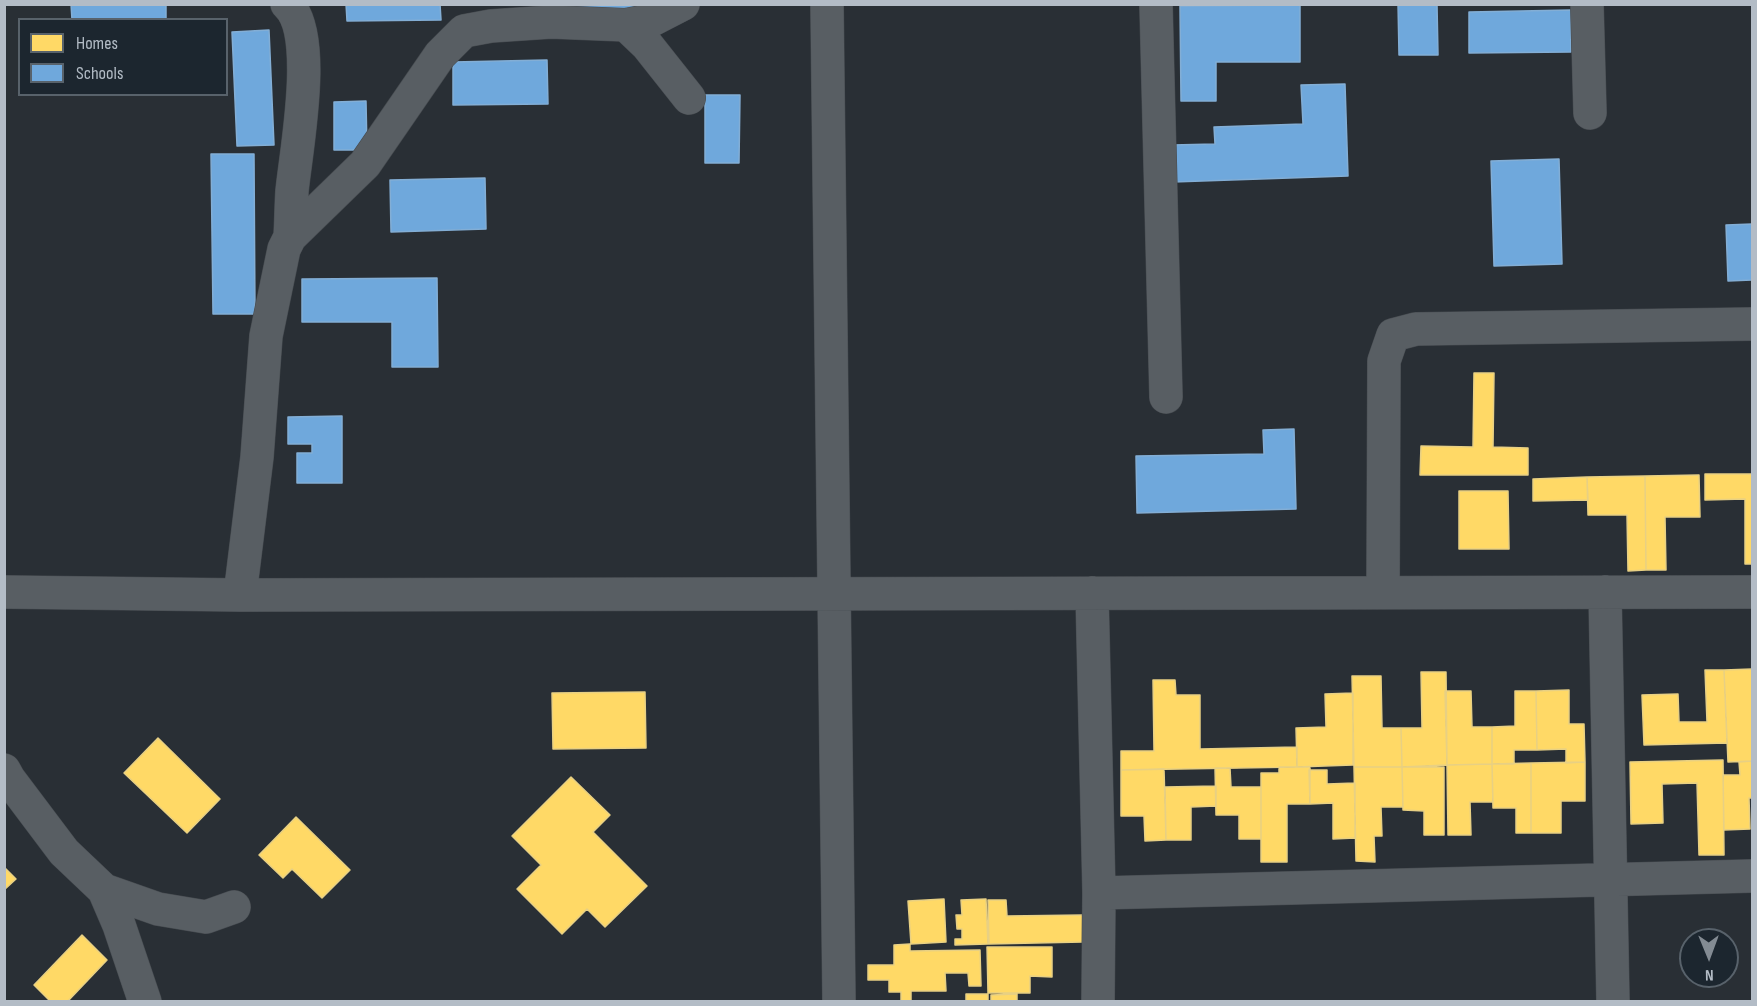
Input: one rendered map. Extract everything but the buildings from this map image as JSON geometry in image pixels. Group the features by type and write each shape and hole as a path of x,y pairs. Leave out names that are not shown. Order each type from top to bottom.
{"street":[{"path":"287,4 300,26 303,60 302,118 292,190 290,237"},
{"path":"240,595 257,457 266,336 284,249 290,237 365,164 440,56 464,31 491,26 551,22 626,25 652,20 682,4"},
{"path":"827,4 838,1002"},
{"path":"1156,4 1166,397"},
{"path":"1587,4 1590,113"},
{"path":"626,25 647,45 689,98"},
{"path":"1383,592 1384,361 1393,335 1416,328 1752,324"},
{"path":"4,592 240,595 1752,592"},
{"path":"1605,592 1613,1002"},
{"path":"1092,593 1099,893 1098,1002"},
{"path":"4,770 64,852 104,890 119,925 145,1002"},
{"path":"1099,893 1752,876"},
{"path":"104,890 158,909 206,917 234,907"}]}
